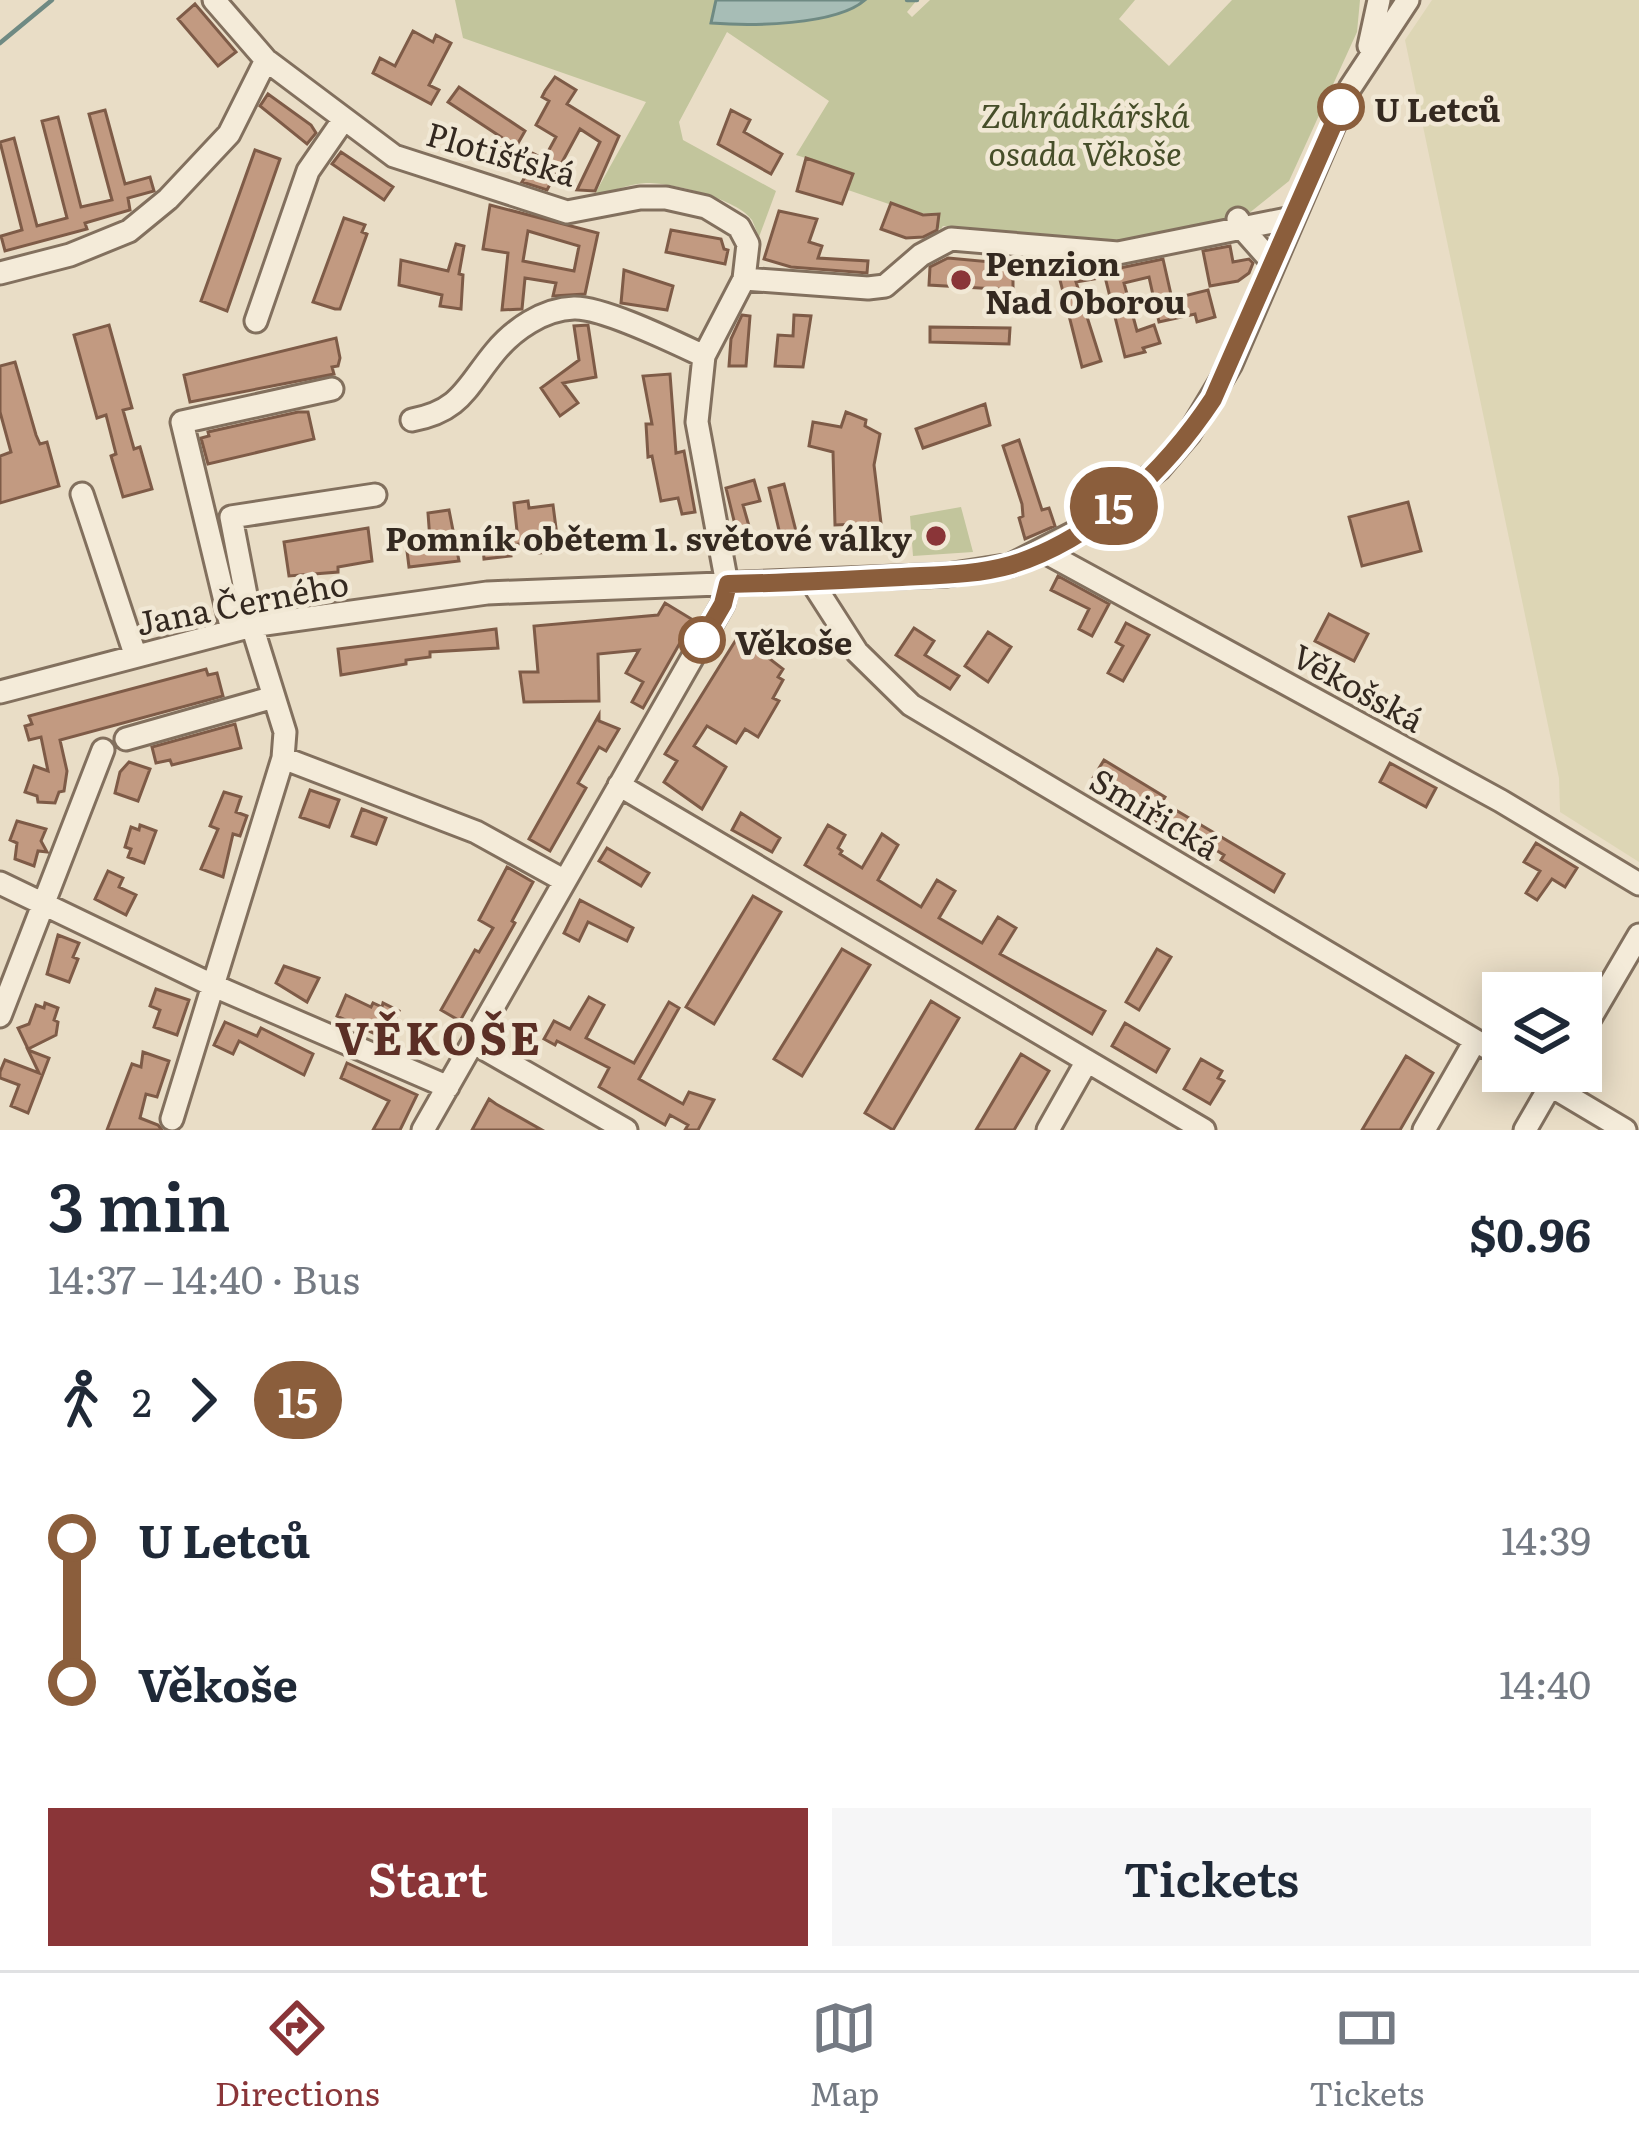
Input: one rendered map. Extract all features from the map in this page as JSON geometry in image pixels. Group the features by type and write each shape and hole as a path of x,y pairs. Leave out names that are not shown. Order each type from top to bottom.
{"street":[{"name":"Plotišťská","path":"214,0 266,60 394,156 566,212 666,197 706,207 739,227 748,244 744,279"},
{"path":"1366,59 1379,0"},
{"name":"Jana Černého","path":"1,686 242,628 487,593 970,572 1011,565 1043,551 1127,497 1189,434 1231,364 1366,59 1408,0"},
{"path":"0,273 70,255 129,231 168,199 229,134 266,60"},
{"path":"256,321 308,172 344,118"},
{"path":"424,1130 723,604 728,584 697,422 704,356 744,279 868,288 885,286 951,239 1118,253 1240,223 1292,218"},
{"path":"1240,223 1273,263"},
{"path":"412,420 436,416 452,406 521,325 574,308 643,328 704,356"},
{"path":"172,1118 283,758 285,732 242,628 182,422 332,388"},
{"path":"82,494 135,654"},
{"path":"242,628 231,517 375,495"},
{"name":"Věkošská","path":"1043,551 1501,801 1639,884"},
{"name":"Smiřická","path":"812,582 857,652 911,705 1482,1045"},
{"path":"126,739 274,697"},
{"path":"0,1016 104,750"},
{"path":"283,758 476,832 565,881"},
{"path":"620,784 1204,1130"},
{"path":"0,883 212,985 448,1088"},
{"path":"1602,998 1639,935"},
{"path":"1424,1130 1475,1041"},
{"path":"473,1043 626,1130"},
{"path":"1048,1130 1087,1061"},
{"path":"1525,1130 1547,1092"},
{"path":"1574,1092 1625,1130"}],"shaded area":[{"path":"1432,0 1639,0 1639,862 1560,812 1559,778 1405,40"}],"green space":[{"name":"Zahrádkářská osada Věkoše","path":"455,0 917,0 907,12 912,17 930,0 1135,0 1119,19 1169,66 1232,0 1360,0 1357,32 1289,181 1243,218 1146,240 1119,240 941,229 936,228 939,214 915,213 848,190 853,173 796,155 829,101 727,32 679,122 683,140 776,191 759,237 744,212 686,189 639,184 592,199 646,102 463,38"},
{"path":"961,507 973,552 913,556 910,516"}],"water":[{"path":"716,0 865,0 834,15 747,24 711,23"}],"building":[{"path":"195,4 236,52 218,66 178,19"},
{"path":"413,31 433,42 436,35 451,43 429,85 439,90 431,104 373,73 380,58 395,66"},
{"path":"555,77 576,90 567,104 619,136 595,191 577,190 600,142 580,129 547,190 522,182 525,177 492,158 504,139 448,102 459,87 525,131 517,145 544,159 556,137 536,125 549,101 542,97"},
{"path":"268,94 311,125 316,133 307,144 260,106"},
{"path":"105,110 125,184 150,177 154,191 128,198 130,210 85,223 87,229 5,251 1,236 22,230 0,142 14,138 37,226 67,218 42,121 58,117 81,207 112,200 89,114"},
{"path":"731,110 750,120 744,132 782,154 771,174 718,144"},
{"path":"255,150 280,159 227,311 201,301"},
{"path":"341,152 393,187 384,200 332,164"},
{"path":"806,158 853,174 842,204 797,191"},
{"path":"891,203 923,215 939,214 937,230 906,238 881,229"},
{"path":"490,205 598,233 585,294 553,296 556,283 525,278 522,309 502,310 508,253 483,249","holes":["528,231 579,246 574,271 523,261"]},
{"path":"779,211 817,219 809,242 822,246 818,258 868,261 867,273 791,267 764,259"},
{"path":"344,218 365,225 362,232 367,234 340,309 335,309 313,302"},
{"path":"671,230 721,239 728,250 725,264 666,252"},
{"path":"456,244 464,246 459,274 463,275 461,309 440,306 442,295 399,285 401,260 448,271"},
{"path":"1230,246 1233,262 1249,259 1253,263 1249,273 1238,281 1210,286 1203,251"},
{"path":"948,258 1013,264 1013,290 929,285 930,267"},
{"path":"1163,259 1172,299 1208,290 1215,317 1197,322 1195,314 1159,322 1149,277 1124,283 1137,331 1154,325 1160,343 1125,357 1105,277 1076,282 1101,361 1082,367 1057,268 1120,268"},
{"path":"624,270 673,286 667,310 621,303"},
{"path":"742,315 750,316 746,366 729,366 731,339"},
{"path":"794,315 811,316 803,367 775,366 778,335 793,336"},
{"path":"109,325 132,408 123,410 152,489 123,497 106,415 97,418 74,335"},
{"path":"588,325 596,377 563,383 578,403 560,416 541,388 579,360 574,326"},
{"path":"930,327 1010,328 1009,344 930,342"},
{"path":"336,338 340,358 338,366 332,367 334,374 190,402 184,375"},
{"path":"15,362 36,435 40,444 47,442 59,486 0,503 0,456 11,452 0,412 0,366"},
{"path":"670,374 676,453 684,451 695,512 682,514 678,498 661,501 652,456 648,457 646,424 652,424 643,376"},
{"path":"985,404 990,425 923,448 916,429"},
{"path":"308,412 314,439 208,464 201,438 209,436 208,432"},
{"path":"846,412 866,420 865,426 880,434 874,465 881,523 835,525 833,452 809,446 813,422 841,427"},
{"path":"1019,440 1042,510 1049,508 1055,526 1025,539 1019,518 1022,504 1003,446"},
{"path":"754,480 760,501 743,505 751,533 738,537 726,488"},
{"path":"784,484 799,543 783,547 769,488"},
{"path":"528,501 529,508 553,505 559,551 538,553 537,542 510,545 511,556 484,559 482,534 517,531 514,503"},
{"path":"1408,502 1421,551 1362,566 1349,517"},
{"path":"449,510 459,561 409,567 406,543 430,540 428,513"},
{"path":"368,528 372,561 338,567 338,572 289,576 284,542"},
{"path":"1058,576 1109,604 1092,636 1079,629 1089,609 1051,590"},
{"path":"665,603 693,620 643,708 632,702 643,682 626,673 639,650 598,654 599,701 524,702 520,672 538,672 534,626 658,615"},
{"path":"1329,614 1368,634 1354,661 1315,641"},
{"path":"1126,623 1149,635 1123,681 1108,673 1123,646 1116,642"},
{"path":"914,628 934,641 925,655 959,676 950,689 896,655"},
{"path":"496,629 498,648 430,652 430,657 406,660 406,664 341,675 338,649"},
{"path":"988,632 1011,647 988,682 965,666"},
{"path":"739,635 783,669 773,698 779,701 758,737 745,729 736,743 707,726 694,746 726,767 702,809 664,782 677,761 665,754"},
{"path":"206,669 208,675 217,673 223,696 60,740 67,771 64,791 55,803 38,802 37,796 25,792 34,766 48,771 41,737 29,740 25,726 32,724 29,716"},
{"path":"599,715 599,721 619,729 606,751 599,747 578,783 586,788 550,851 529,839"},
{"path":"235,724 241,748 172,765 170,760 156,763 152,747"},
{"path":"1104,760 1165,797 1162,802 1284,874 1274,892 1221,860 1224,855 1191,835 1188,841 1090,783"},
{"path":"129,762 150,769 138,801 115,793 120,772"},
{"path":"1390,763 1436,788 1426,807 1380,782"},
{"path":"310,790 339,800 329,827 300,817"},
{"path":"224,792 241,797 236,812 247,816 240,836 233,834 223,877 201,869 218,829 210,826"},
{"path":"362,809 386,818 376,844 352,836"},
{"path":"741,813 780,838 772,852 732,830"},
{"path":"17,821 46,829 41,841 47,852 38,851 34,866 15,859 17,843 10,840"},
{"path":"140,825 156,831 144,863 128,857 131,849 125,847 131,827 139,830"},
{"path":"828,825 845,835 840,854 862,868 882,834 898,845 878,880 921,907 937,880 955,891 939,918 982,943 998,917 1016,928 1000,954 1105,1011 1092,1034 805,865"},
{"path":"1536,843 1577,868 1565,887 1552,879 1537,900 1526,893 1540,871 1524,862"},
{"path":"607,848 649,873 641,886 599,861"},
{"path":"507,867 533,882 460,1021 441,1010 493,928 479,920"},
{"path":"108,871 123,878 119,887 136,895 126,915 95,899"},
{"path":"753,896 781,912 714,1024 686,1007"},
{"path":"580,900 633,928 627,941 588,922 579,941 564,933"},
{"path":"58,935 79,943 69,982 47,974"},
{"path":"842,949 870,965 802,1076 774,1059"},
{"path":"1157,949 1171,957 1139,1010 1126,1002"},
{"path":"284,966 319,978 307,1002 276,983"},
{"path":"156,989 189,1000 177,1035 154,1027 160,1010 150,1006"},
{"path":"346,995 371,1007 383,1003 399,1011 386,1039 337,1016"},
{"path":"589,997 604,1005 586,1038 634,1063 669,1002 679,1008 639,1079 683,1104 689,1092 714,1100 698,1130 685,1130 688,1125 670,1115 665,1125 599,1087 609,1068 544,1039 554,1021 570,1029"},
{"path":"931,1001 959,1018 893,1130 865,1113"},
{"path":"45,1003 58,1008 56,1035 28,1049 18,1028 29,1024 36,1005 44,1008"},
{"path":"225,1022 257,1036 261,1028 313,1054 304,1075 239,1041 233,1054 214,1045"},
{"path":"1125,1023 1169,1049 1156,1072 1112,1046"},
{"path":"28,1050 49,1058 28,1113 11,1106 19,1085 0,1078 0,1072 5,1060 39,1073"},
{"path":"143,1052 169,1061 157,1097 146,1094 140,1118 162,1130 107,1130 132,1064 141,1067"},
{"path":"1021,1054 1049,1071 1014,1130 976,1130"},
{"path":"1406,1056 1433,1073 1400,1130 1362,1130"},
{"path":"1201,1059 1222,1071 1218,1078 1224,1081 1210,1104 1184,1089"},
{"path":"347,1063 417,1095 400,1130 373,1130 389,1101 341,1078"},
{"path":"489,1099 496,1104 542,1130 472,1130"}],"waterway":[{"path":"0,43 52,0"},
{"path":"907,0 917,0"}],"bus line":[{"name":"15","path":"702,640 723,604 728,584 947,574 1011,565 1087,526 1127,497 1159,469 1213,399 1341,107"}],"place":[{"name":"U Letců","path":"1341,107"},
{"name":"Penzion Nad Oborou","path":"961,280"},
{"name":"Pomník obětem 1. světové války","path":"936,536"},
{"name":"Věkoše","path":"702,640"}],"district":[{"name":"VĚKOŠE","path":"439,1035"}]}
